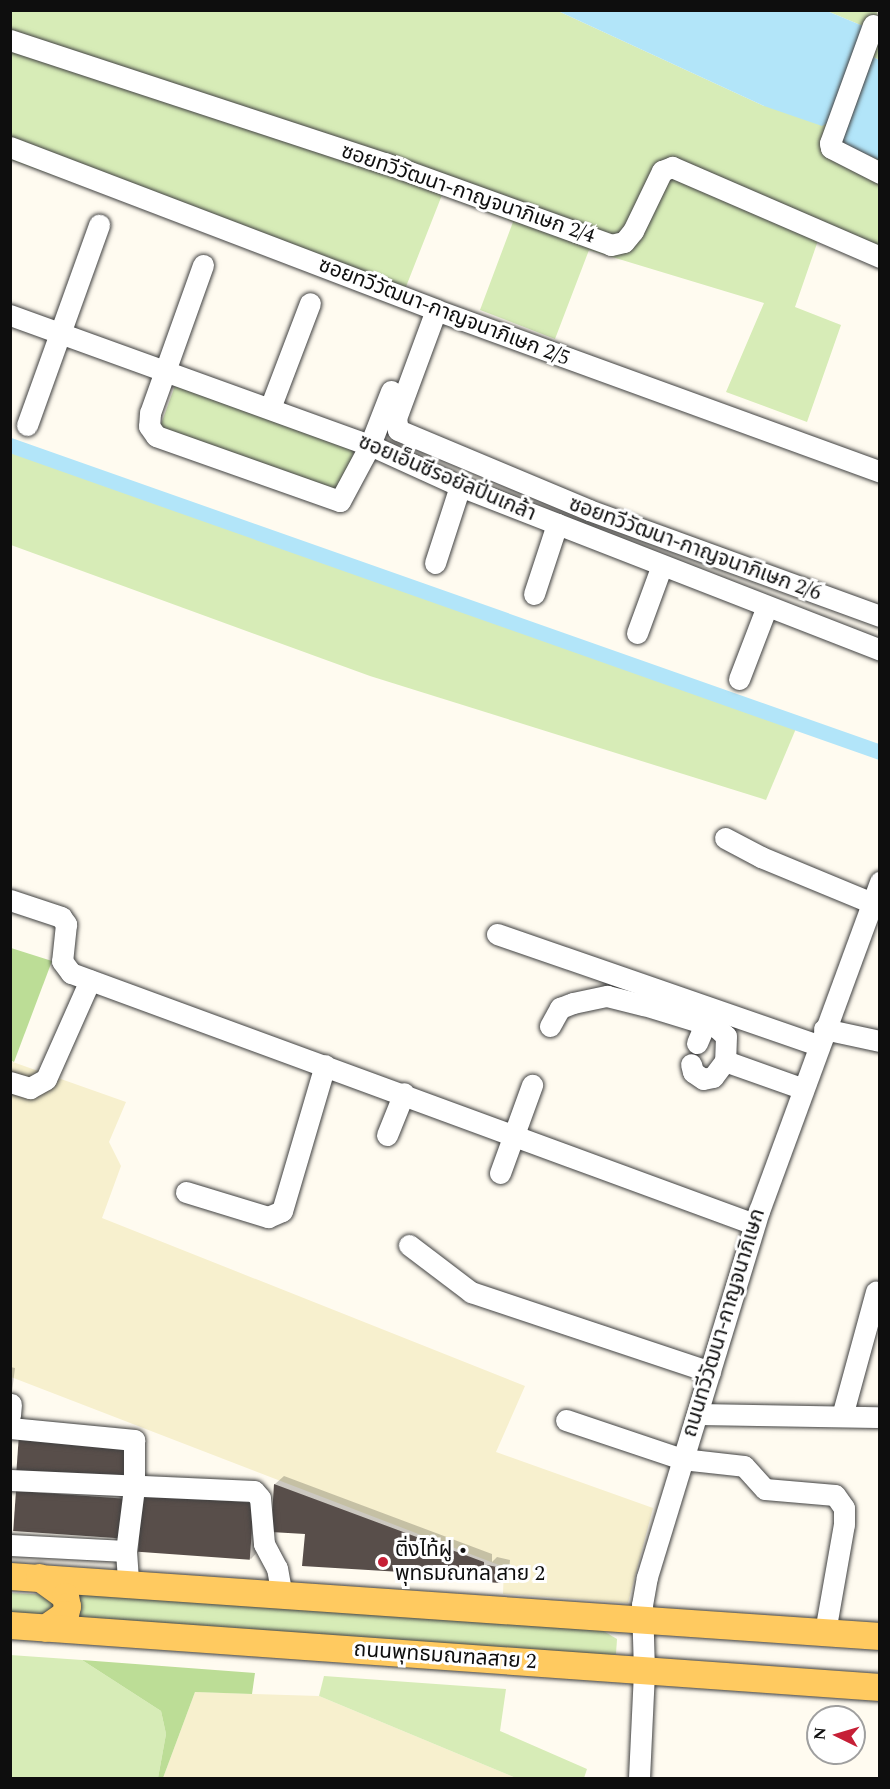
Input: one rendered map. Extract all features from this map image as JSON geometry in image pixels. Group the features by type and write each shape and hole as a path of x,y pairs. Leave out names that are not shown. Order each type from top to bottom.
{"main road":[{"path":"10,1576 879,1636"},
{"path":"39,1577 65,1596 67,1606 65,1614 45,1628"},
{"path":"754,1628 826,1626 879,1619"},
{"name":"ถนนพุทธมณฑลสาย 2","path":"10,1625 879,1688"}],"street":[{"path":"873,25 830,143 831,148 879,173"},
{"name":"ซอยทวีวัฒนา-กาญจนาภิเษก 2/4","path":"10,40 385,163 611,245 624,242 633,231 662,171 672,167 879,257"},
{"name":"ซอยทวีวัฒนา-กาญจนาภิเษก 2/5","path":"10,147 436,310 879,472"},
{"path":"27,425 99,225"},
{"path":"203,266 150,413 149,426 156,436 319,497 340,501 346,496 370,445 414,333"},
{"path":"270,408 310,303"},
{"name":"ซอยทวีวัฒนา-กาญจนาภิเษก 2/6","path":"436,310 396,418 398,430 589,510 879,616"},
{"name":"ซอยเอ็นซีรอยัลปิ่นเกล้า","path":"10,315 165,373 370,445 460,486 879,650"},
{"path":"435,564 460,486"},
{"path":"534,594 557,524"},
{"path":"637,633 662,565"},
{"path":"739,679 767,606"},
{"path":"725,838 760,857 872,903"},
{"name":"ถนนทวีวัฒนา-กาญจนาภิเษก","path":"639,1779 644,1671 642,1621 646,1577 698,1414 754,1224 820,1037 871,931 872,903 879,882"},
{"path":"10,900 61,918 66,924 62,961 71,973 404,1093 754,1224"},
{"path":"497,934 820,1037 879,1041"},
{"path":"10,1082 30,1088 46,1079 90,980"},
{"path":"550,1026 560,1008 607,996 701,1034 726,1036 725,1061 713,1077 703,1079 693,1072 691,1064"},
{"path":"725,1061 801,1088"},
{"path":"186,1192 268,1218 282,1211 325,1065"},
{"path":"500,1173 532,1085"},
{"path":"387,1136 404,1093"},
{"path":"409,1245 471,1292 710,1372"},
{"path":"843,1416 876,1292"},
{"path":"698,1414 877,1417"},
{"path":"566,1420 682,1459 744,1466 765,1489 824,1492 841,1502 844,1508 841,1556 826,1626"},
{"path":"10,1428 134,1440 134,1488 126,1551 128,1583"},
{"path":"10,1480 258,1493 264,1544 277,1568 282,1595"},
{"path":"10,1545 126,1551"}],"shaded area":[{"path":"10,1061 126,1102 109,1142 121,1166 102,1218 525,1386 496,1452 653,1508 628,1603 503,1594 504,1567 11,1377"},
{"path":"195,1692 319,1696 516,1778 163,1778"}],"green space":[{"path":"10,11 558,11 764,106 863,26 827,11 877,11 879,60 870,55 855,150 879,160 879,249 823,226 795,307 841,325 807,422 726,392 764,303 589,250 555,339 480,310 513,222 442,195 400,302 11,160"},
{"path":"176,383 355,448 339,494 159,429"},
{"path":"10,442 800,719 766,800 370,676 11,545"},
{"path":"11,948 52,961 14,1062 10,1060"},
{"path":"73,1591 600,1629 617,1639 616,1654 597,1658 75,1621"},
{"path":"10,1593 51,1595 58,1600 48,1617 11,1614"},
{"path":"10,1655 82,1660 161,1711 166,1734 158,1778 11,1778"},
{"path":"82,1660 255,1673 252,1694 195,1692 163,1778 158,1778 166,1734 161,1711"},
{"path":"324,1676 506,1689 500,1731 587,1769 584,1778 516,1778 319,1696"}],"water":[{"path":"558,11 827,11 863,26 831,121 822,126 764,106"},
{"path":"869,55 879,60 879,160 839,142"}],"building":[{"path":"19,1434 132,1442 129,1482 16,1474"},
{"path":"274,1484 484,1562 484,1577 302,1566 305,1534 271,1532"},
{"path":"16,1491 129,1499 126,1539 13,1531"},
{"path":"142,1495 254,1503 250,1560 138,1552"},
{"path":"487,1565 502,1568 501,1583 485,1582"}],"waterway":[{"path":"10,445 880,752"}],"place":[{"name":"ติ่งไท้ฝู • พุทธมณฑล สาย 2","path":"383,1562"}]}
